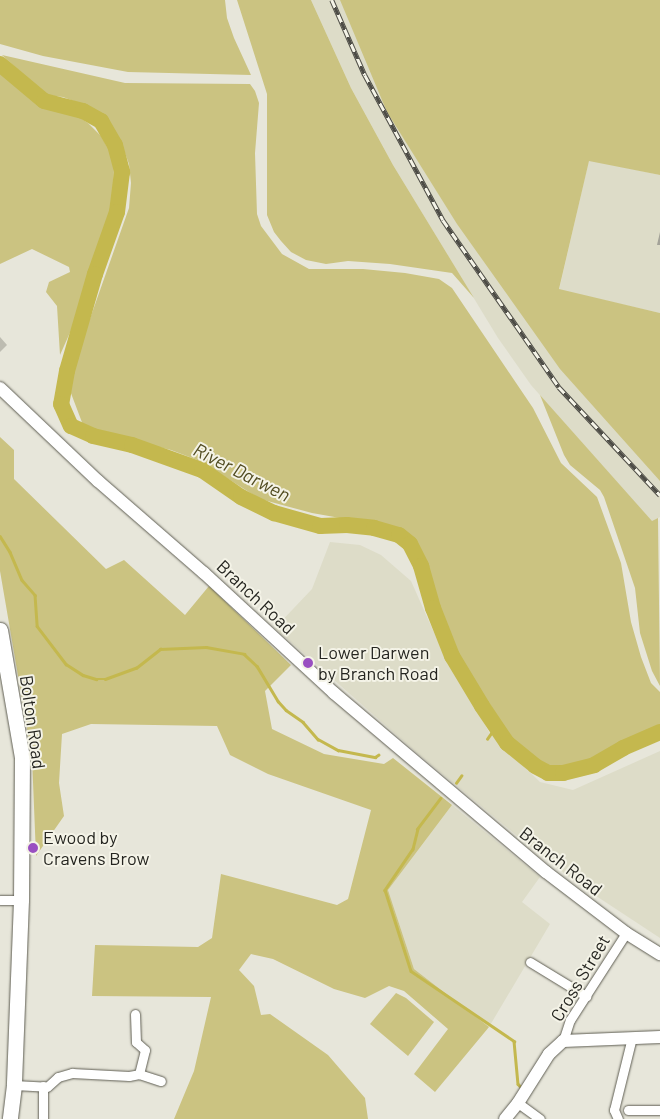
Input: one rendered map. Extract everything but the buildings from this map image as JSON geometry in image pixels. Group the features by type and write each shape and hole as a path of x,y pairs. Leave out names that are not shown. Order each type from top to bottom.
{"highway":[{"name":"Bolton Road","path":"0,630 22,758 14,1085 10,1119"}],"street":[{"name":"Branch Road","path":"0,388 98,481 204,573 334,693 492,829 626,933 660,954"},
{"path":"0,900 20,900"},
{"name":"Cross Street","path":"563,1041 570,1020 626,933"},
{"path":"530,962 586,996"},
{"path":"135,1014 136,1042 145,1050 140,1074"},
{"path":"506,1119 549,1054 563,1041 660,1036"},
{"path":"618,1119 614,1110 632,1037"},
{"path":"14,1085 47,1087 58,1078 72,1073 129,1076 140,1074 161,1081"},
{"path":"43,1086 41,1105 43,1119"},
{"path":"518,1103 540,1119"},
{"path":"628,1110 660,1110"}],"shaded area":[{"path":"0,0 225,0 227,18 251,75 128,72 43,56 0,44"},
{"path":"237,0 311,0 351,88 393,165 474,298 452,273 390,264 348,261 326,264 306,260 291,252 281,241 274,232 267,215 267,94"},
{"path":"311,0 349,0 660,459 660,517 652,522 531,385 498,338 393,165 351,88"},
{"path":"340,0 660,0 660,175 589,161 559,289 660,313 660,481 560,369 457,224 387,112"},
{"path":"2,55 125,83 250,84 255,91 259,103 255,153 257,214 261,226 282,254 309,269 363,269 405,273 439,279 452,288 533,408 561,463 597,497 621,563 631,622 641,657 651,683 660,692 660,729 592,761 559,770 547,768 532,761 517,746 455,651 427,571 415,547 402,534 385,526 312,513 260,499 200,461 171,450 115,436 83,425 69,388 80,347 129,208 131,183 129,164 122,145 106,119 79,103 63,97 46,95"},
{"path":"0,70 44,106 72,113 88,123 101,136 110,152 114,168 113,205 80,310 60,355 57,306 46,292 49,282 70,272 69,267 32,249 0,264"},
{"path":"589,160 660,175 660,313 559,290"},
{"path":"540,395 652,521 658,518 660,686 652,671 640,633 635,588 604,497 600,490 570,465 564,455"},
{"path":"0,437 14,450 14,479 106,569 124,560 185,615 209,586 291,665 265,691 272,729 324,754 384,764 393,758 452,805 388,890 414,969 489,1027 435,1092 414,1074 448,1029 404,991 389,986 365,998 334,989 273,959 251,954 239,970 254,986 261,1015 270,1014 328,1055 365,1098 368,1119 174,1119 194,1071 211,997 92,996 95,945 198,947 212,938 221,874 337,905 348,899 371,810 268,774 230,755 217,726 91,724 62,734 59,783 64,816 36,856 32,757 0,571"},
{"path":"330,542 360,545 381,555 411,581 440,646 489,732 540,782 573,790 660,751 660,938 578,884 516,835 417,753 275,628 312,589"},
{"path":"452,805 540,877 522,902 550,924 489,1027 414,969 388,890"},
{"path":"396,993 406,998 434,1022 408,1056 370,1024"}],"waterway":[{"name":"River Darwen","path":"0,64 44,101 83,111 101,121 115,145 122,172 117,212 95,274 67,371 61,404 71,426 93,436 132,445 202,470 241,497 274,513 320,526 347,525 374,528 399,535 410,544 421,566 433,608 452,656 482,706 507,743 535,766 548,773 563,773 594,765 623,748 660,732"},
{"path":"0,536 10,552 22,580 35,595 37,626 66,664 83,675 96,679 105,679 136,668 160,649 206,647 244,654 257,666 278,701 286,710 303,722 318,739 338,750 375,757 378,755"},
{"path":"487,739 496,726"},
{"path":"456,783 461,776"},
{"path":"441,798 418,829 413,849 385,890 411,971 514,1041 518,1084 521,1087"}],"railway":[{"path":"332,0 365,75 443,220 559,387 660,495"}],"place":[{"name":"Lower Darwen by Branch Road","path":"308,663"},
{"name":"Ewood by Cravens Brow","path":"33,848"}]}
